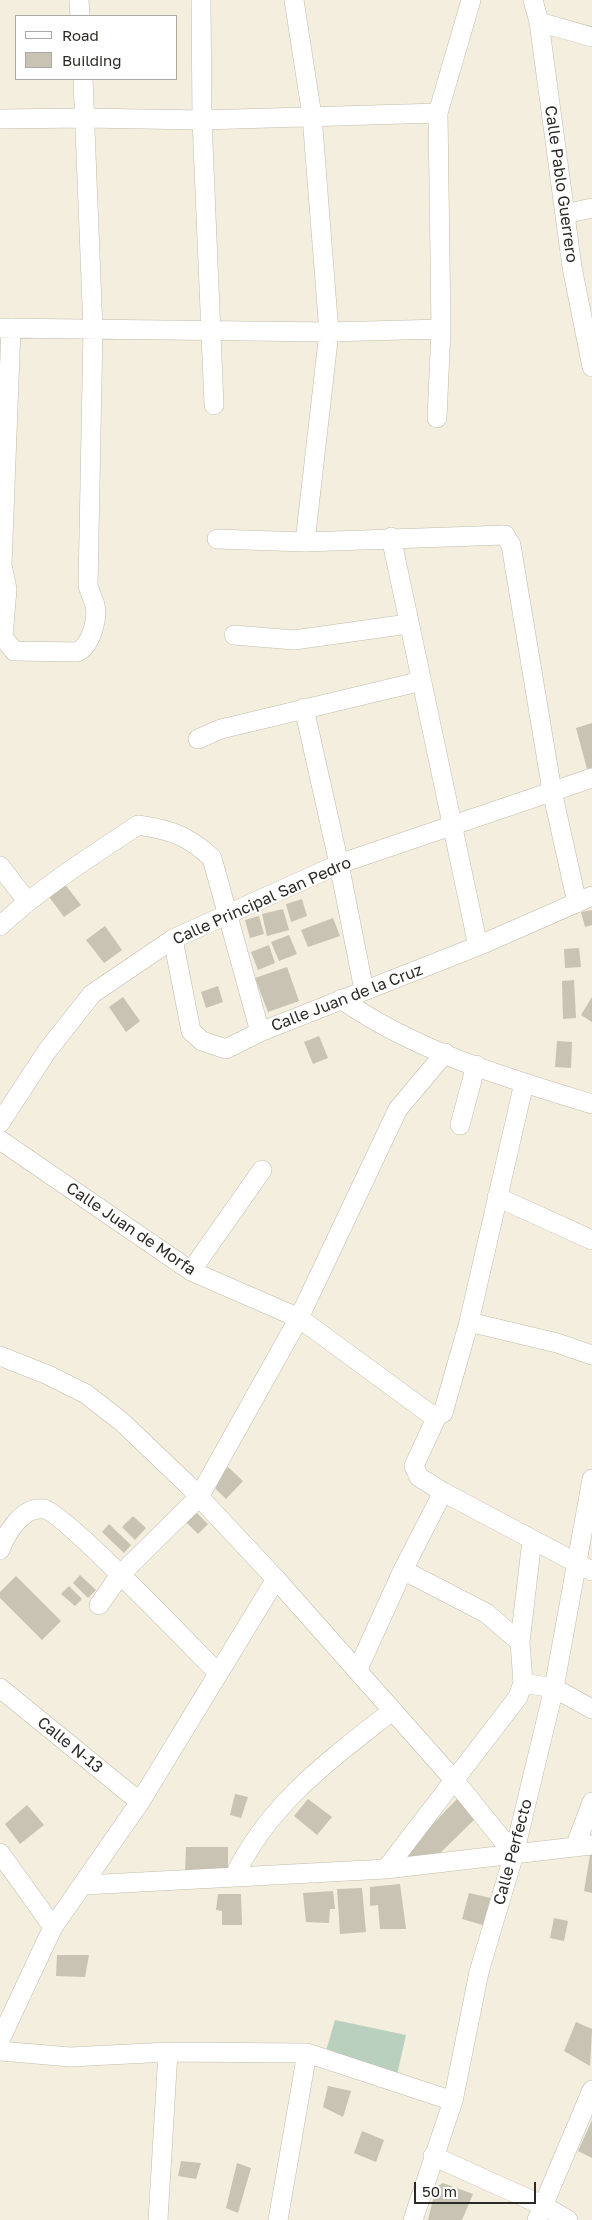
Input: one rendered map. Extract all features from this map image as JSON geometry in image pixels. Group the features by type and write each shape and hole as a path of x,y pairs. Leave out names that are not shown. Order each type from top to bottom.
{"street":[{"path":"79,0 80,15"},
{"path":"200,0 202,120 214,405"},
{"path":"294,0 312,116 329,332 305,542"},
{"path":"437,418 441,329 438,113 471,0"},
{"name":"Calle Pablo Guerrero","path":"533,0 539,22 572,268 592,367"},
{"path":"539,22 592,37"},
{"path":"83,80 93,330 88,586 96,612 93,629 82,649 77,652 14,651 3,637 7,589 2,565 6,328 93,330 210,329 329,332 441,329"},
{"path":"0,119 202,120 438,113"},
{"path":"565,214 592,208"},
{"path":"218,539 305,542 505,535 511,545 552,791 584,900"},
{"path":"391,538 478,946"},
{"path":"234,635 294,640 408,624"},
{"path":"198,739 221,729 422,681"},
{"path":"304,708 339,864 364,990"},
{"name":"Calle Principal San Pedro","path":"0,1123 47,1051 92,994 174,939 339,864 592,778"},
{"path":"0,926 27,901 59,877 138,825 169,830 193,841 212,858 260,1032"},
{"path":"0,866 27,901"},
{"name":"Calle Juan de la Cruz","path":"174,939 191,1031 202,1041 226,1049 260,1032 478,946 584,900"},
{"path":"341,999 374,1022 445,1053 524,1084 592,1104"},
{"path":"99,1605 120,1575 199,1497 299,1318 398,1109 445,1053"},
{"path":"460,1125 476,1065"},
{"path":"524,1084 470,1322 440,1414 414,1466 419,1477 443,1492 585,1567"},
{"name":"Calle Juan de Morfa","path":"0,1140 191,1271 299,1318 430,1414 440,1414"},
{"path":"191,1271 262,1170"},
{"path":"498,1197 592,1240"},
{"path":"470,1322 557,1343 592,1355"},
{"path":"0,1356 48,1375 86,1394 122,1422 199,1497 276,1580 456,1781 514,1854"},
{"name":"Calle Perfecto","path":"413,2220 453,2101 479,1972 514,1854 585,1567 592,1479"},
{"path":"357,1671 403,1570 443,1492"},
{"path":"2,1538 18,1521 36,1509 46,1509 83,1539 218,1673"},
{"path":"386,1869 456,1781 518,1697 524,1683 520,1642 532,1540"},
{"path":"403,1570 486,1613 520,1642"},
{"path":"0,2040 53,1928 140,1802 276,1580"},
{"path":"524,1683 554,1688 592,1709"},
{"name":"Calle N-13","path":"0,1688 140,1802"},
{"path":"234,1877 254,1842 284,1802 318,1769 392,1711"},
{"path":"84,1885 386,1869 583,1846 592,1802"},
{"path":"0,1853 53,1928"},
{"path":"0,2051 70,2057 168,2052 307,2053 453,2101"},
{"path":"158,2220 168,2052"},
{"path":"278,2220 307,2053"},
{"path":"541,2213 591,2096"},
{"path":"433,2156 541,2213 568,2220"}],"green space":[{"path":"335,2020 406,2035 397,2075 324,2058"}],"building":[{"path":"592,723 592,768 587,769 576,728"},
{"path":"63,882 81,905 64,917 47,894"},
{"path":"302,899 307,916 291,922 286,904"},
{"path":"283,909 289,930 267,936 262,914"},
{"path":"592,910 592,925 585,927 581,912"},
{"path":"259,916 264,934 250,938 245,920"},
{"path":"333,918 340,936 308,947 301,930"},
{"path":"105,926 122,950 104,963 86,940"},
{"path":"289,935 297,954 279,961 271,942"},
{"path":"269,945 275,963 258,970 251,952"},
{"path":"579,948 581,967 565,968 564,949"},
{"path":"287,967 299,1001 268,1012 255,978"},
{"path":"574,980 576,1018 563,1019 562,981"},
{"path":"218,986 223,1002 206,1008 201,992"},
{"path":"123,997 140,1021 126,1032 109,1007"},
{"path":"592,997 592,1022 581,1015"},
{"path":"319,1036 328,1058 313,1064 304,1042"},
{"path":"557,1041 572,1042 571,1068 555,1067"},
{"path":"228,1467 243,1481 226,1499 211,1484"},
{"path":"195,1511 208,1524 198,1534 185,1521"},
{"path":"133,1516 146,1528 135,1540 122,1527"},
{"path":"109,1524 131,1545 124,1553 102,1532"},
{"path":"80,1575 96,1590 88,1598 73,1583"},
{"path":"16,1576 61,1621 42,1640 0,1598 0,1592"},
{"path":"69,1586 82,1599 75,1606 61,1594"},
{"path":"235,1794 248,1797 241,1818 230,1815"},
{"path":"308,1799 332,1817 317,1835 294,1816"},
{"path":"457,1799 476,1818 436,1857 408,1860 404,1854"},
{"path":"27,1805 44,1825 20,1844 5,1824"},
{"path":"186,1847 228,1847 228,1872 185,1872"},
{"path":"590,1855 592,1855 592,1893 584,1891"},
{"path":"400,1884 406,1929 380,1929 378,1905 370,1906 370,1887"},
{"path":"362,1888 366,1932 340,1934 337,1889"},
{"path":"333,1891 335,1909 330,1909 329,1923 306,1922 303,1893"},
{"path":"469,1893 495,1899 486,1926 462,1919"},
{"path":"218,1894 241,1894 242,1925 222,1925 222,1911 216,1910"},
{"path":"554,1918 568,1921 564,1941 550,1938"},
{"path":"57,1955 89,1955 85,1977 56,1976"},
{"path":"576,2022 592,2029 590,2066 564,2051"},
{"path":"328,2086 351,2091 343,2117 323,2107"},
{"path":"592,2120 592,2158 578,2151"},
{"path":"362,2131 384,2140 376,2162 354,2153"},
{"path":"181,2161 201,2163 196,2179 178,2176"},
{"path":"237,2163 251,2168 238,2213 226,2208"},
{"path":"443,2183 473,2194 462,2220 428,2220 436,2187"}]}
